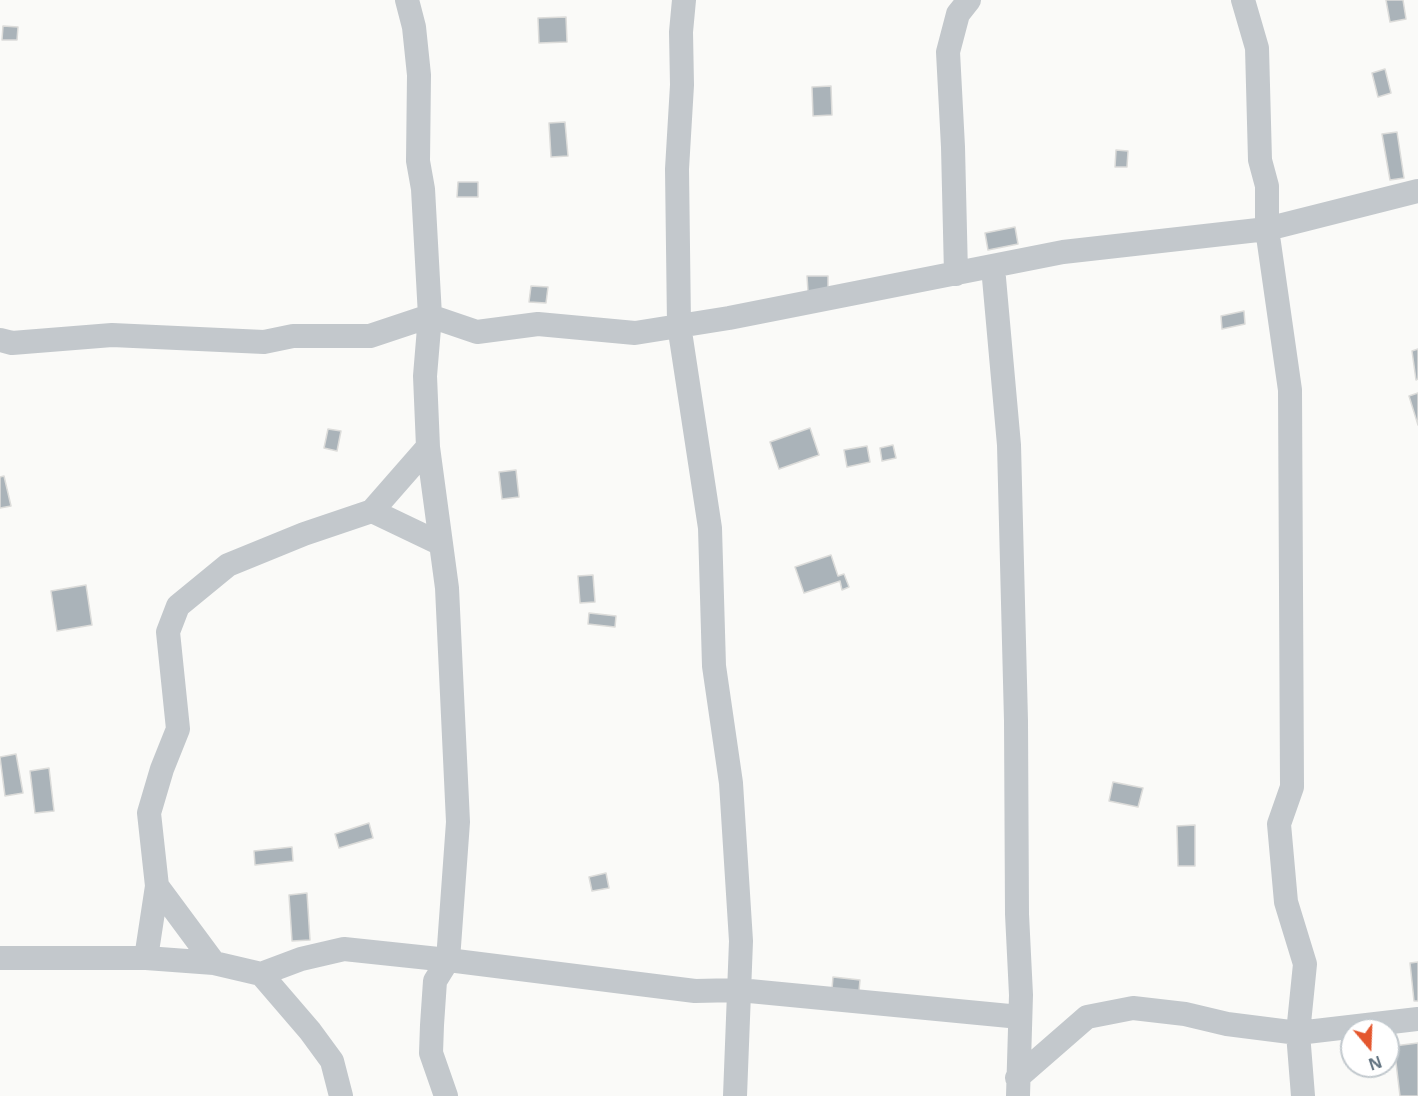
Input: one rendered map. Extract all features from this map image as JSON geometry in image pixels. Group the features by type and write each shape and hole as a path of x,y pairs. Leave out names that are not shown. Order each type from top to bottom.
{"street":[{"path":"407,0 414,27 419,75 418,161 423,189 430,316 425,376 428,447 447,588 458,822 448,960 435,981 431,1053 446,1096"},
{"path":"684,0 677,170 679,325 710,528 714,666 731,783 741,941 735,1096"},
{"path":"956,274 948,52 958,14 969,0"},
{"path":"1244,0 1257,48 1260,160 1267,186 1267,229 1290,390 1292,787 1280,824 1286,902 1305,964 1298,1033 1303,1096"},
{"path":"0,340 12,344 112,335 264,342 293,336 370,336 430,316 477,332 538,324 635,333 729,318 1063,252 1267,229 1418,191"},
{"path":"993,267 1009,457 1016,720 1017,903 1021,995 1017,1087"},
{"path":"146,958 157,886 149,813 178,729 168,632 178,606 228,565 304,534 372,511 428,447"},
{"path":"372,511 441,544"},
{"path":"157,886 214,963"},
{"path":"261,975 301,959 344,949 695,991 739,990 1020,1017"},
{"path":"0,958 146,958 214,963 261,975 310,1031 332,1061 340,1096"},
{"path":"1017,1087 1052,1046 1087,1017 1133,1008 1185,1014 1227,1024 1298,1033 1418,1019"}],"building":[{"path":"1386,0 1403,0 1406,19 1390,22"},
{"path":"566,17 567,42 539,43 538,18"},
{"path":"3,26 18,27 17,40 2,40"},
{"path":"1385,69 1391,93 1378,97 1372,73"},
{"path":"831,86 832,115 813,116 812,87"},
{"path":"565,122 568,156 551,157 549,123"},
{"path":"1397,132 1404,178 1390,180 1382,134"},
{"path":"1116,150 1128,151 1127,167 1115,167"},
{"path":"458,182 478,182 478,197 457,197"},
{"path":"1015,227 1018,244 988,250 985,233"},
{"path":"807,276 828,276 828,292 808,292"},
{"path":"531,286 548,287 546,303 529,302"},
{"path":"1244,311 1245,324 1222,329 1221,316"},
{"path":"1418,349 1418,379 1416,380 1412,351"},
{"path":"1418,393 1418,425 1409,396"},
{"path":"810,428 819,455 779,469 770,442"},
{"path":"328,429 341,431 337,451 324,448"},
{"path":"893,445 896,458 882,461 880,448"},
{"path":"867,446 870,462 847,467 844,450"},
{"path":"516,470 519,497 502,499 499,472"},
{"path":"4,476 11,506 0,508 0,477"},
{"path":"831,555 838,576 844,574 849,587 842,590 840,581 804,593 795,567"},
{"path":"593,575 595,602 580,603 578,576"},
{"path":"86,585 92,625 57,631 51,591"},
{"path":"589,613 616,616 615,627 588,624"},
{"path":"16,754 23,793 5,796 0,757"},
{"path":"49,768 54,811 35,813 30,771"},
{"path":"1113,782 1143,788 1138,807 1109,801"},
{"path":"369,823 373,838 339,848 335,834"},
{"path":"1195,825 1195,866 1178,866 1177,826"},
{"path":"292,847 293,861 255,865 254,851"},
{"path":"606,873 609,888 592,891 589,877"},
{"path":"307,893 310,940 292,941 289,895"},
{"path":"1418,962 1418,1001 1414,1001 1410,963"},
{"path":"833,977 860,980 859,991 832,989"},
{"path":"1418,1043 1418,1096 1400,1096 1398,1078 1400,1078 1400,1045"}]}
